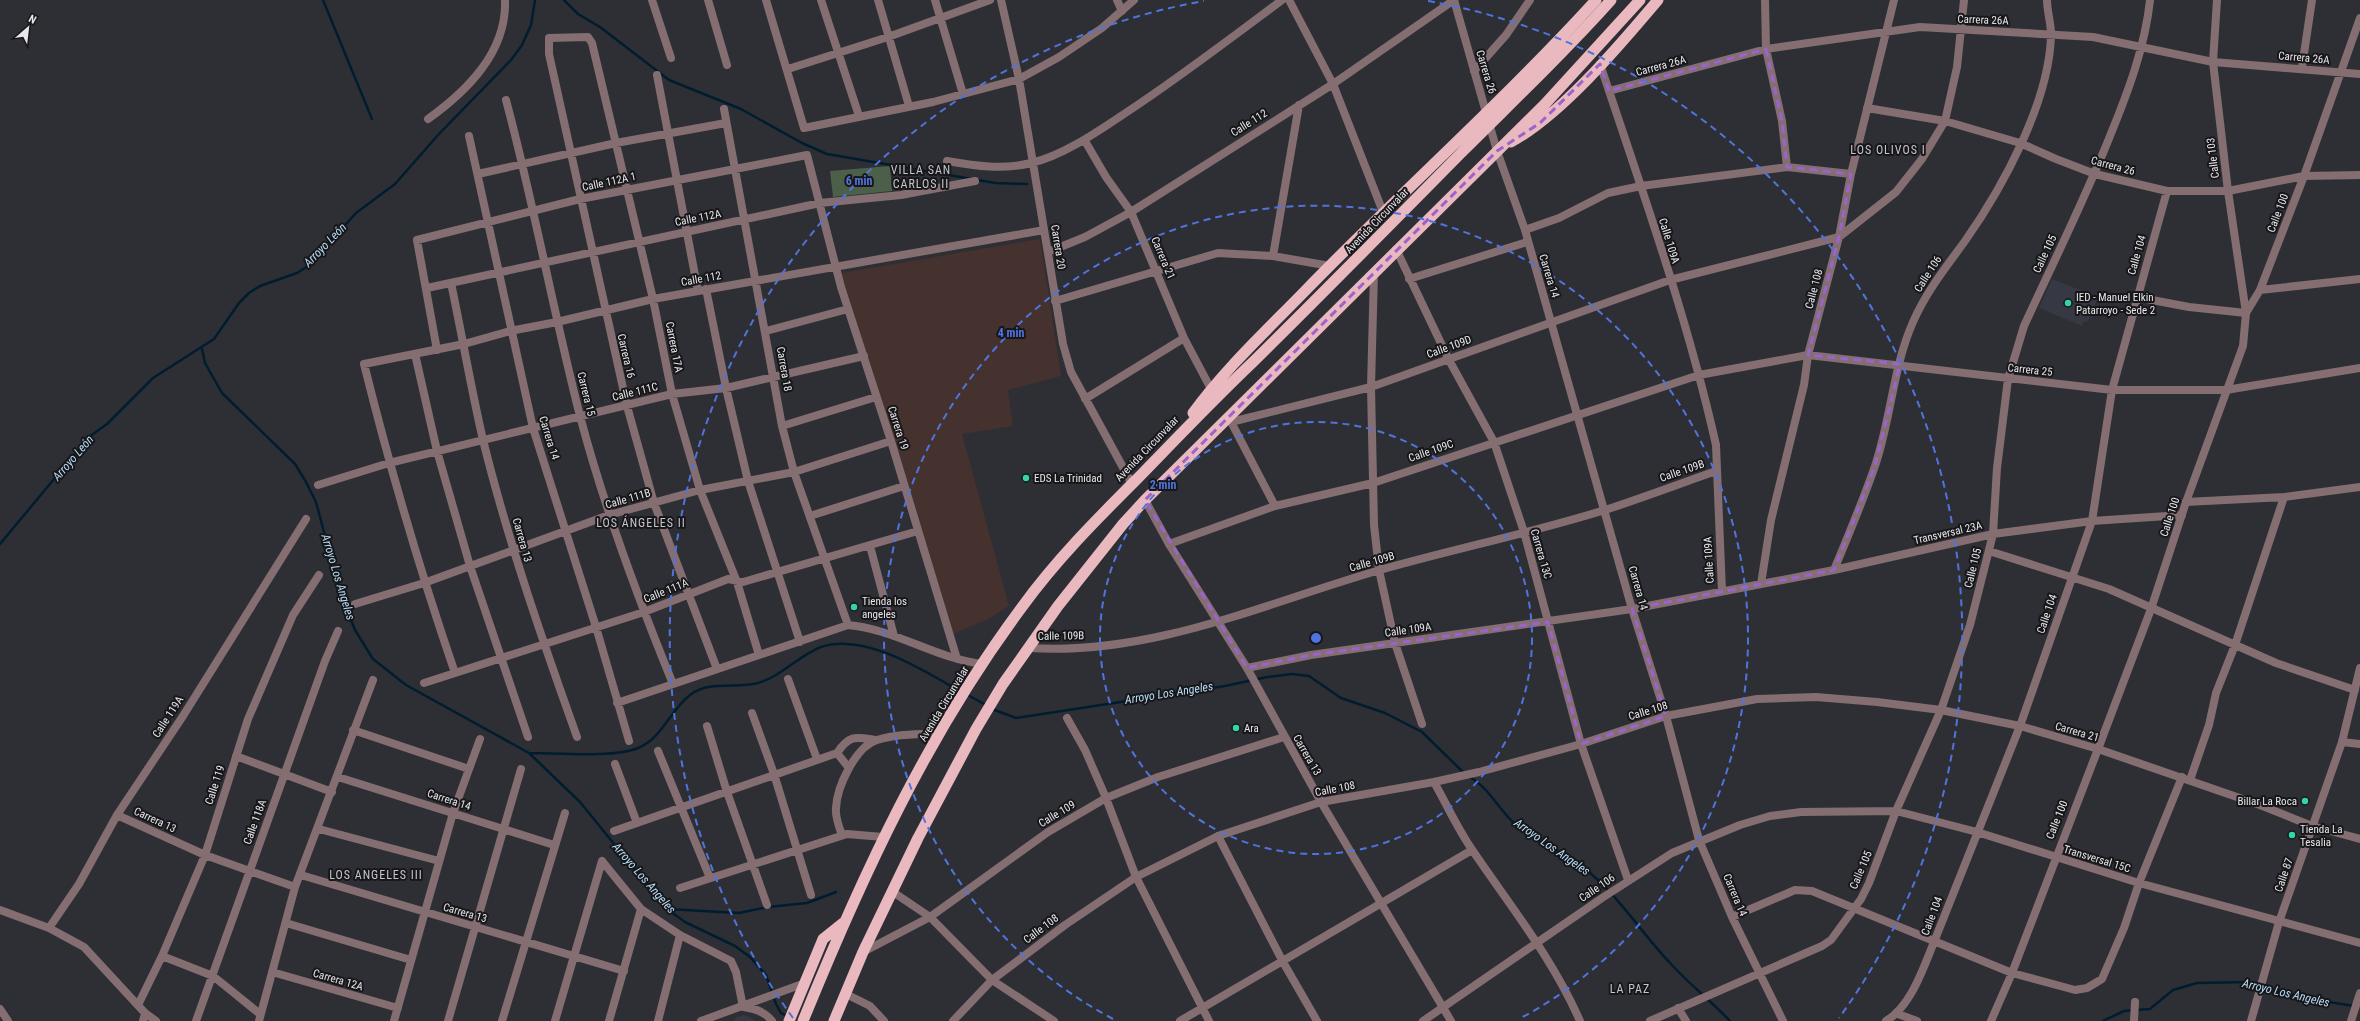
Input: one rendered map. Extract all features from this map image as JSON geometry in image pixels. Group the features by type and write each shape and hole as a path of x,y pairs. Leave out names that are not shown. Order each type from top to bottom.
{"highway":[{"path":"1187,426 1190,417 1211,389 1383,212 1487,112 1596,0"},
{"name":"Avenida Circunvalar","path":"803,1021 845,921 883,837 906,791 975,676 1021,607 1066,552 1187,426 1341,276 1490,124 1532,85 1611,0"},
{"path":"835,1019 892,892 976,729 1001,687 1058,606 1123,524 1145,500 1230,419 1396,249 1497,151 1588,59 1640,0"},
{"path":"1497,151 1540,123 1600,64 1658,0"},
{"path":"789,1021 823,939 845,921"}],"street":[{"path":"428,119 458,96 476,76 494,50 502,29 505,0"},
{"path":"652,0 671,58"},
{"path":"708,0 727,65"},
{"path":"766,0 788,69 804,128 963,94 1020,79 1060,57 1102,28 1134,0"},
{"path":"821,0 859,116"},
{"path":"878,0 909,106"},
{"path":"935,0 963,94"},
{"path":"788,69 839,54 990,0"},
{"name":"Carrera 20","path":"1001,0 1020,79 1032,163 1063,344 1071,372 1132,484"},
{"path":"1117,0 1122,11"},
{"path":"947,162 990,168 1032,163 1085,140 1176,80 1282,0"},
{"path":"1288,0 1333,84 1383,212"},
{"name":"Calle 112","path":"1048,252 1085,237 1131,212 1333,84 1454,0"},
{"name":"Carrera 26","path":"1454,0 1497,151"},
{"path":"1474,71 1506,35 1530,0"},
{"path":"1765,0 1766,49 1782,121 1787,167"},
{"name":"Calle 108","path":"1762,584 1771,520 1804,385 1808,355 1839,237 1866,108 1894,0"},
{"path":"1839,237 1896,192 1922,159 1945,121 1957,67 1964,0"},
{"name":"Calle 106","path":"1834,570 1875,466 1900,364 1913,322 1928,293 1996,193 2030,124 2039,100 2047,66 2051,33 2047,0"},
{"name":"Calle 105","path":"1650,1021 1712,992 1822,946 1831,940 1869,883 1896,811 1941,710 1970,625 1993,534 1997,468 2008,379 2024,326 2095,174 2122,106 2146,32 2150,0"},
{"name":"Calle 103","path":"2217,0 2213,62 2228,191 2246,313"},
{"path":"2302,67 2312,0"},
{"name":"Calle 100","path":"1991,1021 2012,973 2054,857 2098,749 2151,609 2186,502 2242,346 2246,313 2260,290 2304,176 2360,18"},
{"name":"Carrera 26A","path":"1609,91 1766,49 1887,30 1920,27 2051,33 2093,37 2213,62 2302,67 2360,74"},
{"name":"Carrera 17A","path":"549,38 588,37 592,43 626,190 640,241 672,394 700,490 737,582 759,655"},
{"name":"Carrera 16","path":"549,38 549,54 591,251 627,406 654,503 718,669"},
{"name":"Calle 109A","path":"1248,671 1311,654 1632,610 1722,592 1716,446 1700,375 1641,186 1600,64"},
{"path":"657,75 676,179 748,481 779,572 800,642"},
{"name":"Carrera 15","path":"506,100 523,163 557,322 580,416 609,515 644,612 673,684"},
{"path":"1273,256 1299,105"},
{"name":"Carrera 26","path":"1866,108 1945,121 2020,143 2095,174 2167,191 2228,191 2304,176 2360,175"},
{"name":"Carrera 18","path":"724,109 755,280 766,331 782,426 794,472 848,625"},
{"path":"478,174 616,143 726,123"},
{"name":"Carrera 14","path":"469,136 497,272 533,428 567,531 629,741"},
{"name":"Carrera 21","path":"1085,140 1106,177 1131,212 1184,338 1211,389"},
{"name":"Carrera 14","path":"1497,151 1525,230 1527,242 1551,321 1632,610 1666,716 1699,840 1732,917 1758,973 1783,1021"},
{"name":"Calle 112A 1","path":"427,288 417,240 533,211 676,179 807,155 820,203"},
{"path":"1525,230 1559,218 1608,193 1641,186 1787,167 1851,174"},
{"name":"Calle 112A","path":"427,288 591,251 745,220 820,203 901,195 975,181"},
{"name":"Calle 104","path":"1898,1014 1920,974 1934,942 2020,726 2092,521 2112,390 2136,297 2167,191"},
{"name":"Carrera 19","path":"820,203 835,266 848,309 960,660"},
{"name":"Calle 112","path":"389,463 364,364 464,344 510,331 557,322 604,309 653,299 1044,230"},
{"name":"Calle 109D","path":"1230,419 1371,387 1551,321 1670,280 1839,237"},
{"path":"1410,279 1527,242"},
{"name":"Carrera 13C","path":"1396,249 1448,360 1494,442 1524,532 1581,744 1628,880"},
{"path":"1055,301 1218,253 1273,256 1330,266"},
{"path":"1374,272 1371,387 1373,483 1379,570 1395,643 1422,724"},
{"path":"2260,290 2360,279"},
{"name":"Carrera 13","path":"451,283 483,440 513,550 577,737"},
{"path":"427,288 437,350"},
{"path":"2136,297 2189,307 2246,313"},
{"path":"766,331 848,309"},
{"path":"1085,399 1184,338"},
{"path":"415,354 437,451 470,566 528,737"},
{"name":"Carrera 25","path":"1700,375 1808,355 1900,364 2008,379 2112,390 2226,390 2360,368"},
{"name":"Calle 111C","path":"318,485 389,463 672,394 726,388 864,356"},
{"name":"Calle 109C","path":"1169,544 1274,506 1373,483 1700,375"},
{"path":"782,426 876,397"},
{"path":"1230,419 1274,506"},
{"name":"Calle 111B","path":"355,604 424,583 609,515 700,490 794,472 891,441"},
{"path":"389,463 424,583 455,673"},
{"name":"Calle 109B","path":"1029,648 1058,650 1125,644 1218,622 1379,570 1604,510 1716,471"},
{"path":"810,516 904,486"},
{"path":"2186,502 2284,497 2360,487"},
{"path":"1732,917 1795,890 1812,891 1854,906 1934,942 2012,973 2076,990 2087,988 2102,979 2124,928 2139,883 2209,725 2216,693 2235,645 2284,497"},
{"name":"Carrera 13","path":"1145,500 1169,544 1248,671 1321,802 1451,1021"},
{"name":"Transversal 23A","path":"1722,592 1834,570 1993,534 2092,521 2182,515"},
{"name":"Calle 119A","path":"49,928 79,884 117,815 183,716 306,519"},
{"name":"Calle 111A","path":"424,683 644,612 728,579 737,582 779,572 870,546 918,530"},
{"path":"870,546 894,636"},
{"path":"1989,551 2109,589 2151,609 2276,663 2355,690"},
{"name":"Calle 119","path":"138,1005 162,956 205,855 248,719 292,615 319,575"},
{"path":"617,703 848,625 873,629 960,660 984,664"},
{"name":"Calle 118A","path":"196,1021 324,661 338,631"},
{"path":"960,660 975,676"},
{"name":"Calle 87","path":"2251,1021 2279,922 2342,742 2360,668"},
{"path":"788,679 817,759"},
{"path":"162,956 213,976 259,1017 295,887 319,829 353,730 373,680"},
{"name":"Carrera 21","path":"1776,697 1816,697 1941,710 2020,726 2098,749 2186,779 2312,826 2360,839"},
{"name":"Calle 108","path":"953,1021 992,980 1065,925 1136,877 1218,836 1321,802 1434,782 1479,772 1581,744 1666,716 1776,697"},
{"path":"752,713 774,774 811,895"},
{"path":"1067,718 1085,750 1106,798 1136,877 1209,1021"},
{"path":"708,726 727,792 767,905"},
{"path":"353,730 469,769"},
{"path":"614,831 837,752 844,742 851,738 876,740 907,734 940,733"},
{"name":"Calle 109","path":"864,952 930,917 1048,832 1106,798 1158,777 1284,737"},
{"path":"394,1021 426,913 453,813 480,739"},
{"path":"842,835 836,809 848,768 863,750 876,740"},
{"path":"2342,742 2360,744"},
{"path":"658,751 682,806 710,878"},
{"path":"837,752 848,768"},
{"path":"236,756 285,773 332,792"},
{"path":"615,764 637,823"},
{"path":"448,1021 521,769"},
{"name":"Carrera 14","path":"338,777 453,813 503,831 554,845"},
{"path":"1434,782 1472,850 1538,942 1568,993 1580,1021"},
{"name":"Transversal 15C","path":"1801,812 1896,811 1977,832 2139,883 2360,943"},
{"name":"Calle 106","path":"1423,1021 1628,880 1672,853 1699,840 1770,816 1801,812"},
{"path":"502,1021 554,845 565,813"},
{"name":"Carrera 13","path":"117,815 205,855 249,872 295,887"},
{"path":"319,829 439,861"},
{"path":"680,888 842,835 850,833 883,837"},
{"path":"1218,836 1283,962 1317,1021"},
{"path":"1180,1021 1472,850"},
{"path":"555,1021 602,861 641,909 680,935 727,959 734,965 743,1007"},
{"name":"Carrera 13","path":"300,875 624,971"},
{"path":"892,892 930,917 992,980 1054,1021"},
{"path":"609,1021 641,909"},
{"path":"0,910 49,928 84,947 94,955 138,1005 144,1017 156,1021"},
{"path":"286,923 411,960"},
{"path":"658,1021 680,935"},
{"name":"Carrera 12A","path":"272,972 398,1008"},
{"path":"701,1021 714,1018 805,983"},
{"path":"846,994 870,1006 884,1021"},
{"path":"2352,1019 2359,996"},
{"path":"2134,1018 2135,1002"},
{"path":"743,1007 756,1009 768,1015 772,1021"},
{"path":"1678,1008 1686,1021"},
{"path":"0,1009 8,1021"},
{"path":"1886,1021 1898,1014 1917,1021"}],"highlighted area":[{"path":"1766,49 1782,121 1787,167 1851,174 1839,237 1808,355 1900,364 1875,466 1834,570 1632,609 1666,716 1581,744 1548,622 1311,655 1247,668 1145,500 1497,151 1540,123 1600,64 1609,91"}],"shaded area":[{"path":"1040,239 1061,376 1008,390 1013,426 962,434 1009,606 988,619 953,634 841,273"},
{"name":"IED - Manuel Elkin Patarroyo - Sede 2","path":"2052,279 2098,297 2089,319 2086,322 2084,321 2082,326 2039,308"},
{"path":"744,1015 755,1021 734,1021 736,1017"}],"green space":[{"path":"890,166 892,191 833,197 830,171"}],"waterway":[{"path":"323,0 372,119"},
{"name":"Arroyo León","path":"0,544 89,437 107,424 153,378 214,339 239,303 249,293 260,286 297,273 308,266 356,213 395,184 438,135 511,60 522,45 531,25 535,0"},
{"path":"564,0 578,14 600,27 669,80 741,109 802,143 827,154 995,183 1027,184"},
{"name":"Arroyo Los Angeles","path":"202,349 205,363 222,393 295,464 306,482 316,502 341,596 355,630 373,659 406,685 529,753 580,802 667,909 685,922 735,946 750,957 766,975 776,1004 781,1013 787,1016"},
{"name":"Arroyo Los Angeles","path":"529,753 600,754 628,751 638,748 653,738 683,701 697,690 714,686 750,685 758,683 775,676 805,655 821,647 838,644 856,645 875,649 894,656 961,692"},
{"name":"Arroyo Los Angeles","path":"992,709 1016,718 1225,686 1267,677 1292,674 1309,676 1341,698 1385,713 1422,732 1464,773"},
{"name":"Arroyo Los Angeles","path":"966,694 986,705"},
{"name":"Arroyo Los Angeles","path":"1470,777 1483,787 1516,825 1534,838 1581,866 1601,883 1685,979 1730,1021"},
{"path":"667,909 739,913 768,907 807,903 836,892"},
{"name":"Arroyo Los Angeles","path":"2103,1021 2124,1011 2150,1009 2173,990 2197,983 2250,982 2303,998 2354,1006"}],"place":[{"name":"IED - Manuel Elkin Patarroyo - Sede 2","path":"2068,303"},
{"name":"EDS La Trinidad","path":"1026,478"},
{"name":"Tienda los angeles","path":"854,607"},
{"name":"Ara","path":"1236,728"},
{"name":"Billar La Roca","path":"2305,801"},
{"name":"Tienda La Tesalia","path":"2292,835"}],"district":[{"name":"LOS OLIVOS I","path":"1888,150"},
{"name":"VILLA SAN CARLOS II","path":"921,177"},
{"name":"LOS ÁNGELES II","path":"641,523"},
{"name":"LOS ANGELES III","path":"376,875"},
{"name":"LA PAZ","path":"1630,989"}]}
